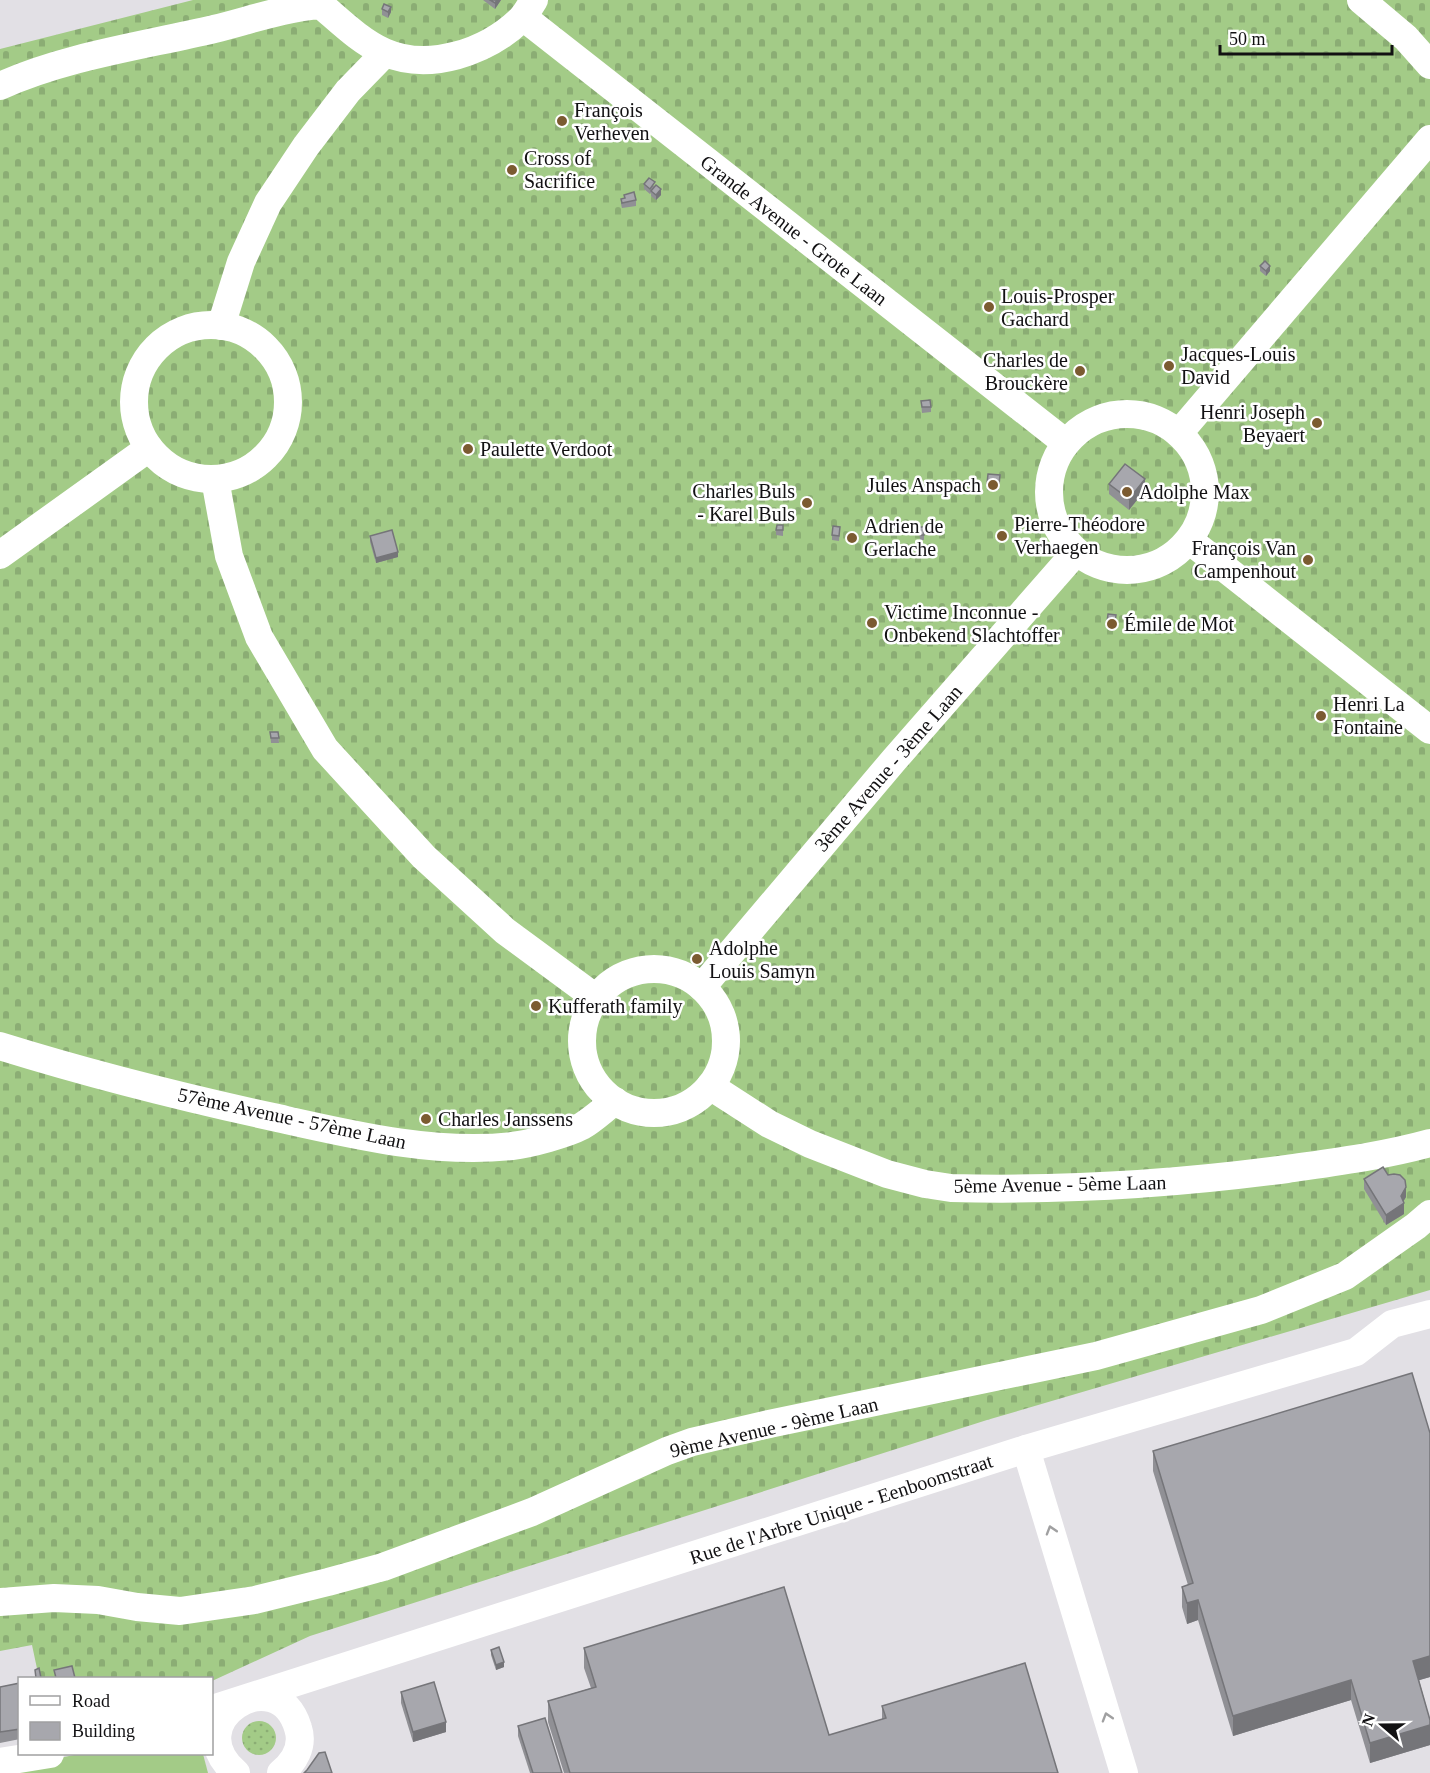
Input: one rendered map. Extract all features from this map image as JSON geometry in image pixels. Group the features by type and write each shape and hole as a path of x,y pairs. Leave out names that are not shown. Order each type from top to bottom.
{"street":[{"path":"1361,0 1406,38 1430,65"},
{"path":"0,87 39,71 125,49 215,29 292,8 321,5 348,29 385,53 404,58 423,59 453,56 472,50 508,30 528,8"},
{"name":"Grande Avenue - Grote Laan","path":"528,8 1066,443"},
{"path":"221,326 241,262 267,203 306,146 348,91 385,53"},
{"path":"1179,433 1430,139"},
{"path":"221,326 243,332 263,345 278,363 286,385 288,408 283,430 272,450 256,465 237,475 215,479 190,476 167,465 149,448 137,425 134,399 139,375 152,352 172,336 195,327 221,326"},
{"path":"1118,414 1154,418 1179,433 1197,455 1205,482 1204,503 1199,523 1189,540 1174,555 1156,565 1136,570 1115,569 1094,563 1076,552 1064,538 1055,522 1050,502 1051,472 1066,443 1080,429 1098,419 1118,414"},
{"path":"0,555 149,448"},
{"path":"215,479 229,556 259,637 325,749 424,857 505,931 596,998"},
{"path":"1189,540 1430,730"},
{"name":"3ème Avenue - 3ème Laan","path":"702,987 894,760 1076,552"},
{"path":"658,968 682,974 702,987 716,1004 724,1024 726,1046 721,1067 710,1086 693,1101 673,1110 651,1113 629,1109 615,1101 594,1082 585,1061 581,1040 585,1017 596,998 613,981 635,971 658,968"},
{"name":"57ème Avenue - 57ème Laan","path":"0,1046 209,1103 335,1131 437,1146 478,1149 515,1146 582,1126 615,1101"},
{"name":"5ème Avenue - 5ème Laan","path":"710,1086 769,1124 810,1144 887,1174 951,1188 1121,1187 1219,1178 1358,1159 1430,1143"},
{"name":"9ème Avenue - 9ème Laan","path":"0,1602 54,1598 98,1600 180,1611 255,1600 328,1582 383,1567 532,1512 692,1442 1095,1356 1261,1310 1345,1276 1430,1214"},
{"name":"Rue de l'Arbre Unique - Eenboomstraat","path":"213,1709 1026,1449 1356,1352 1392,1324 1430,1314"},
{"path":"1026,1449 1124,1773"},
{"name":"Rue de l'Arbre Unique - Eenboomstraat","path":"236,1773 227,1766 221,1756 218,1745 221,1722 236,1704 258,1697 270,1698 281,1703 290,1711 300,1732 296,1755 281,1773"},
{"path":"0,1762 44,1755"}],"green space":[{"path":"193,0 1430,0 1430,1290 987,1420 310,1636 213,1681 213,1677 39,1677 32,1645 0,1651 0,49"},
{"path":"259,1721 271,1726 276,1738 271,1750 259,1755 247,1750 242,1738 247,1726"},
{"path":"74,1755 203,1755 208,1773 0,1773 0,1770"}],"building":[{"path":"384,4 391,7 388,12 382,9"},
{"path":"649,178 655,182 650,189 644,184"},
{"path":"656,185 661,189 656,195 651,191"},
{"path":"634,192 636,200 622,203 621,199 625,198 624,195"},
{"path":"1265,261 1270,266 1266,271 1260,266"},
{"path":"930,400 931,407 922,407 921,401"},
{"path":"1125,464 1145,479 1129,499 1109,484"},
{"path":"988,474 1000,475 999,485 987,484"},
{"path":"777,525 783,525 783,530 776,530"},
{"path":"833,526 840,527 839,536 832,535"},
{"path":"919,527 924,527 924,535 920,535"},
{"path":"392,530 398,552 376,558 370,536"},
{"path":"1108,614 1116,615 1115,623 1107,622"},
{"path":"270,732 278,732 279,738 271,738"},
{"path":"1383,1167 1388,1175 1400,1175 1405,1180 1406,1187 1401,1196 1404,1203 1386,1215 1364,1179"},
{"path":"1412,1373 1430,1433 1430,1656 1413,1661 1430,1725 1370,1743 1351,1680 1233,1716 1198,1600 1187,1603 1182,1587 1193,1583 1153,1451"},
{"path":"784,1587 829,1735 886,1718 882,1706 1025,1663 1058,1773 570,1773 548,1701 596,1687 584,1648"},
{"path":"499,1647 504,1662 496,1665 491,1650"},
{"path":"72,1666 75,1677 56,1677 54,1670"},
{"path":"39,1668 41,1677 36,1677 35,1670"},
{"path":"434,1682 446,1722 413,1732 401,1692"},
{"path":"18,1683 18,1729 0,1732 0,1687"},
{"path":"545,1718 562,1773 533,1773 518,1726"},
{"path":"325,1752 332,1773 304,1773 319,1753"}],"place":[{"name":"François Verheven","path":"562,121"},
{"name":"Cross of Sacrifice","path":"512,170"},
{"name":"Louis-Prosper Gachard","path":"989,307"},
{"name":"Jacques-Louis David","path":"1169,366"},
{"name":"Charles de Brouckère","path":"1080,371"},
{"name":"Henri Joseph Beyaert","path":"1317,423"},
{"name":"Paulette Verdoot","path":"468,449"},
{"name":"Jules Anspach","path":"993,485"},
{"name":"Adolphe Max","path":"1127,492"},
{"name":"Charles Buls - Karel Buls","path":"807,503"},
{"name":"Pierre-Théodore Verhaegen","path":"1002,536"},
{"name":"Adrien de Gerlache","path":"852,538"},
{"name":"François Van Campenhout","path":"1308,560"},
{"name":"Victime Inconnue - Onbekend Slachtoffer","path":"872,623"},
{"name":"Émile de Mot","path":"1112,624"},
{"name":"Henri La Fontaine","path":"1321,716"},
{"name":"Adolphe Louis Samyn","path":"697,959"},
{"name":"Kufferath family","path":"536,1006"},
{"name":"Charles Janssens","path":"426,1119"}]}
